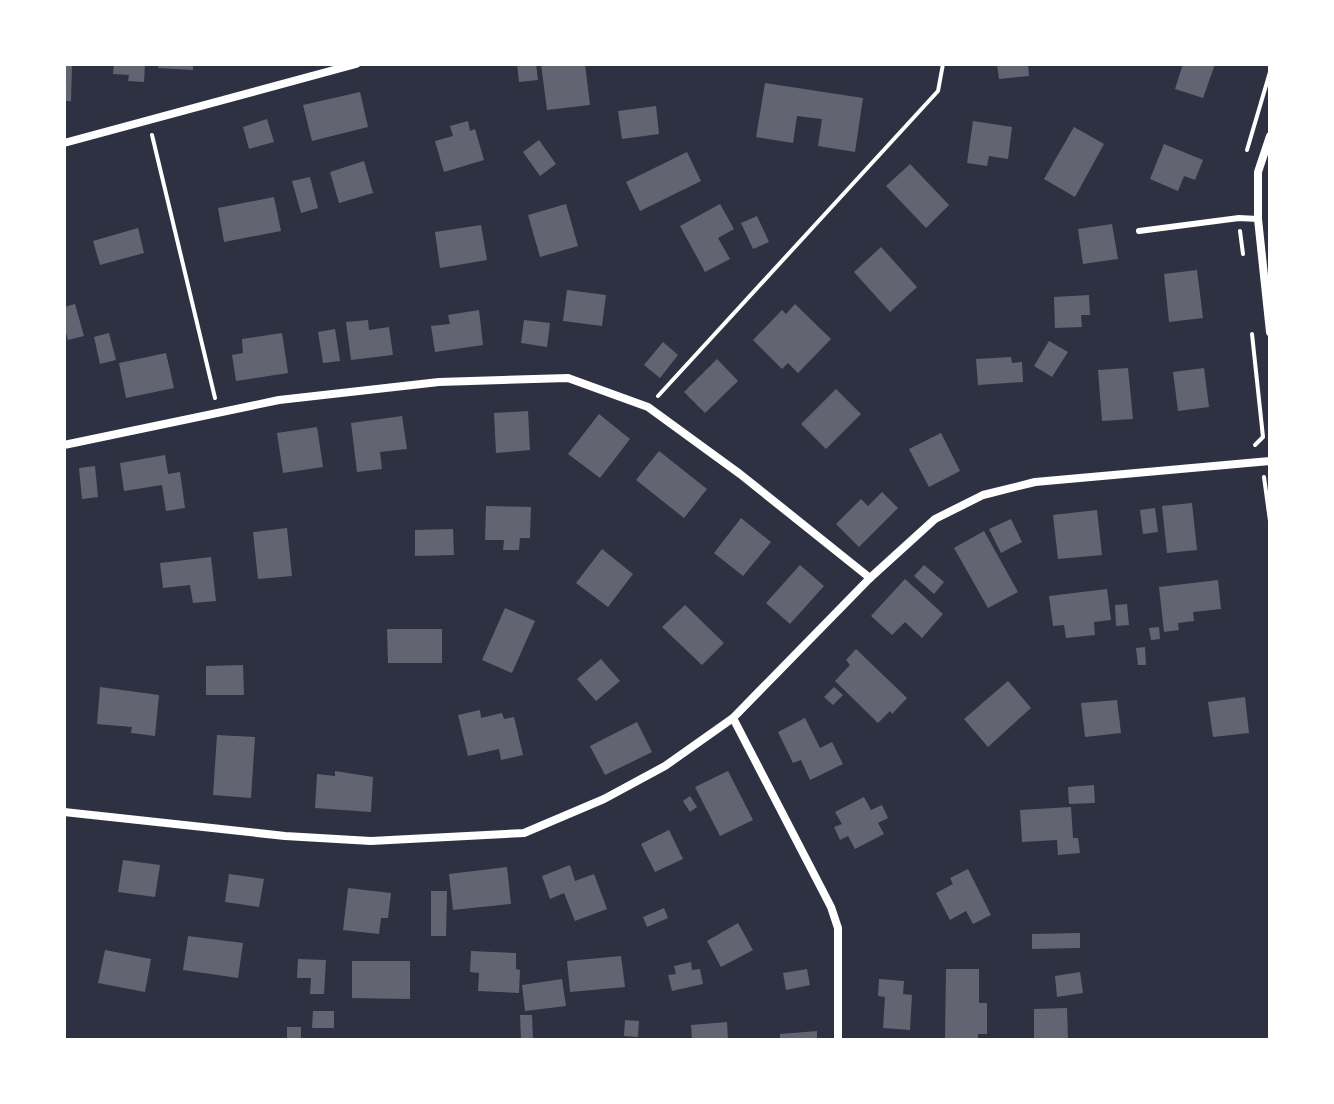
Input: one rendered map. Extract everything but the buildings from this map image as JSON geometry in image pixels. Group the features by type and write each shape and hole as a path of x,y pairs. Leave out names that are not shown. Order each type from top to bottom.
{"street":[{"path":"64,143 356,64"},
{"path":"1270,136 1258,172 1258,219 1270,332"},
{"path":"64,445 279,400 439,382 568,378 648,407 740,474 870,578"},
{"path":"64,812 285,836 371,841 524,833 604,799 665,766 733,718 870,578 935,519 983,495 1035,482 1270,461"},
{"path":"733,718 831,907 838,928 838,1040"}],"lane":[{"path":"1139,231 1239,218 1258,219"}],"path":[{"path":"648,407 938,91 943,64"},
{"path":"148,120 219,412"}]}
